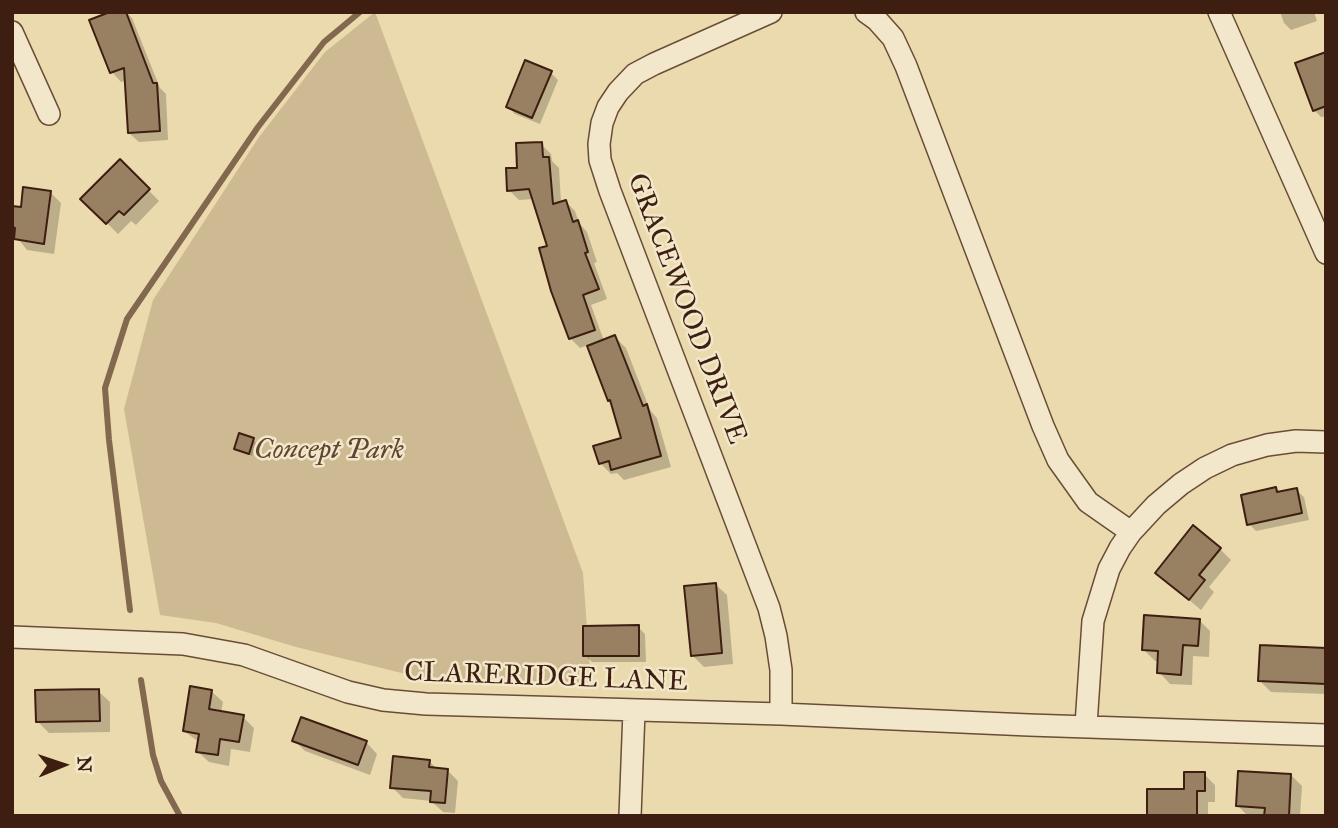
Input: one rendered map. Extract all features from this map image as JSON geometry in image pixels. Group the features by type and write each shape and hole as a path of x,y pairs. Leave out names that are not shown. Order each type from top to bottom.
{"street":[{"name":"GRACEWOOD DRIVE","path":"771,12 635,74 608,107 599,144 600,160 610,191 769,608 781,670 781,714"},
{"path":"866,12 893,38 906,66 1058,460 1088,502 1131,532"},
{"path":"1219,12 1326,253"},
{"path":"12,32 49,114"},
{"path":"1086,725 1093,621 1109,569 1131,532 1156,505 1181,484 1233,455 1267,445 1296,441 1326,442"},
{"name":"CLARERIDGE LANE","path":"12,637 183,644 244,655 348,692 383,700 426,704 781,714 1326,735"},
{"path":"630,816 634,710"}],"green space":[{"name":"Concept Park","path":"375,12 583,573 591,684 418,677 296,647 216,623 160,615 124,409 153,300 259,137 325,52"}],"building":[{"path":"110,12 126,12 153,83 157,83 160,131 128,133 124,68 110,73 89,20"},
{"path":"1326,52 1326,106 1313,111 1295,63"},
{"path":"525,60 552,71 532,118 506,107"},
{"path":"542,142 543,157 549,157 553,204 566,200 573,222 578,220 588,252 585,253 599,289 583,295 595,330 569,339 539,248 547,246 529,189 507,191 506,168 517,168 516,143"},
{"path":"120,159 150,189 124,215 119,211 106,224 80,199"},
{"path":"23,187 51,191 44,244 14,239 12,206 21,207"},
{"path":"615,335 643,406 647,404 661,456 611,470 609,461 599,464 593,446 621,438 610,400 608,401 587,346"},
{"path":"239,433 254,438 249,454 234,449"},
{"path":"1276,487 1277,492 1297,488 1302,513 1247,525 1241,495"},
{"path":"1193,525 1221,548 1199,575 1205,580 1189,600 1155,573"},
{"path":"716,583 722,653 691,656 684,586"},
{"path":"1144,615 1200,619 1198,646 1183,645 1181,675 1157,673 1158,651 1142,650"},
{"path":"639,625 639,656 583,656 583,626"},
{"path":"1260,645 1326,648 1326,684 1258,681"},
{"path":"190,686 212,690 209,709 244,715 239,742 220,739 218,755 196,752 199,734 183,731"},
{"path":"99,689 100,721 36,722 35,690"},
{"path":"301,717 367,741 358,765 292,741"},
{"path":"393,756 430,760 429,767 448,769 445,803 430,802 431,791 390,788"},
{"path":"1238,771 1291,774 1289,816 1264,816 1265,808 1236,806"},
{"path":"1184,772 1205,772 1205,791 1197,791 1197,816 1147,816 1147,789 1184,789"}],"waterway":[{"path":"130,610 105,388 127,319 258,127 324,42 360,12"},
{"path":"141,680 153,755 161,781 180,816"}]}
